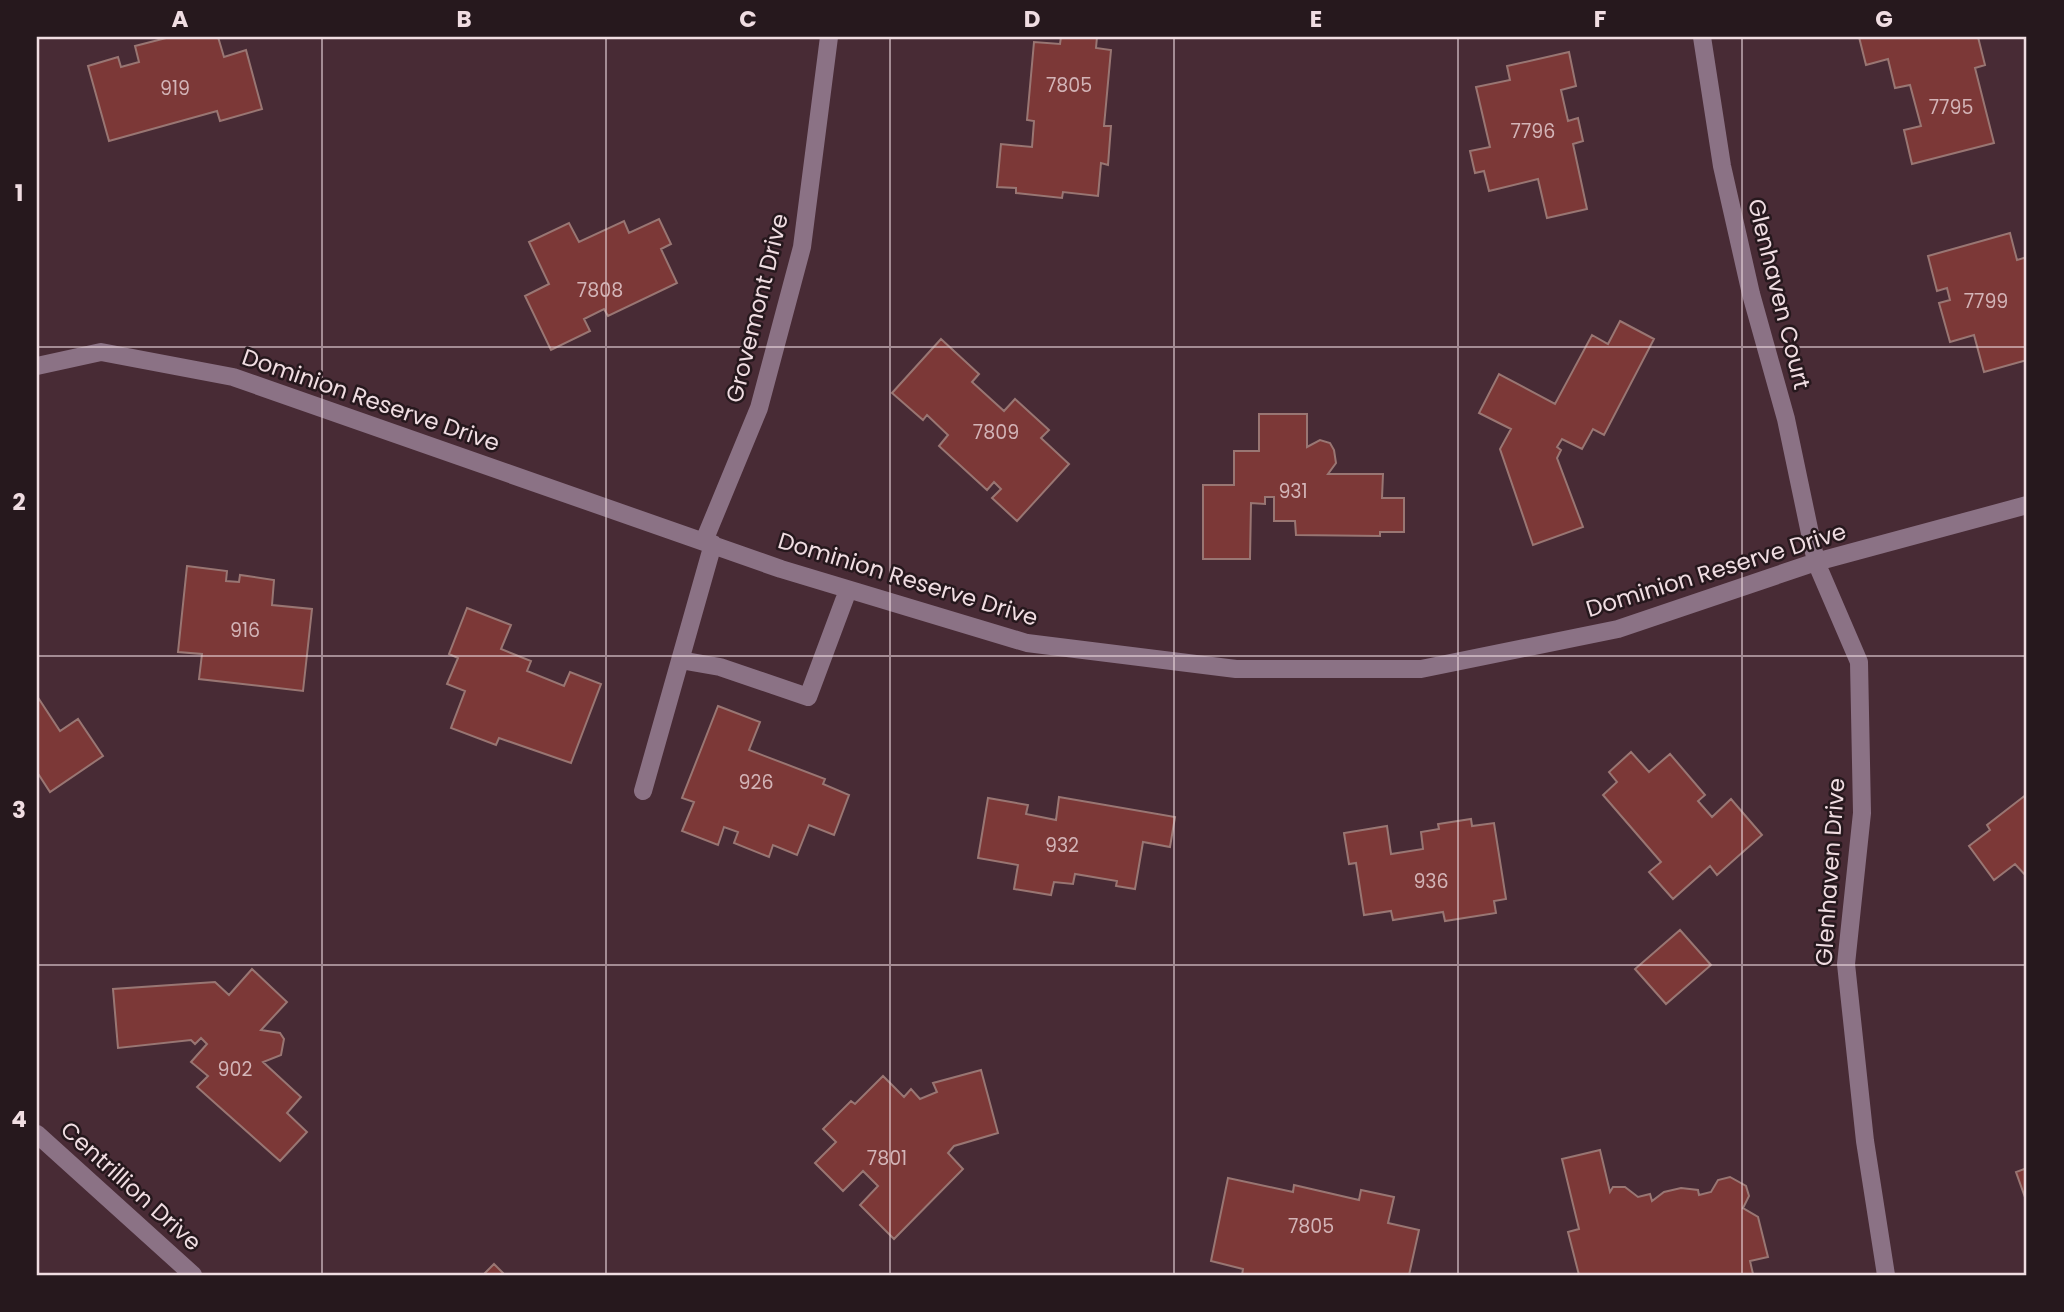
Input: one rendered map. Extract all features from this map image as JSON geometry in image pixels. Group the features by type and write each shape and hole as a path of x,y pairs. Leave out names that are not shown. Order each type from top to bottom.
{"street":[{"name":"Grovemont Drive","path":"642,791 680,660 709,543 759,408 802,247 829,37"},
{"name":"Glenhaven Court","path":"1702,37 1722,166 1751,294 1786,419 1816,562"},
{"name":"Dominion Reserve Drive","path":"37,366 101,352 233,377 848,590 1027,643 1236,669 1421,669 1618,629 1816,562 2027,505"},
{"name":"Glenhaven Drive","path":"1816,562 1859,662 1862,813 1846,964 1864,1141 1886,1275"},
{"path":"680,660 720,667 808,697 848,590"},
{"name":"Centrillion Drive","path":"37,1134 193,1275"}],"building":[{"path":"170,37 218,37 224,57 246,50 262,109 220,121 217,111 109,141 88,66 118,57 121,67 139,62 135,46"},
{"path":"1061,37 1097,37 1096,48 1111,50 1104,126 1111,126 1108,165 1101,163 1098,196 1063,192 1062,198 1016,193 1016,188 997,187 1001,144 1032,147 1034,121 1027,120 1034,42 1060,44"},
{"path":"1859,37 1978,37 1985,65 1975,68 1994,143 1912,164 1904,130 1921,126 1910,85 1895,88 1888,59 1866,65"},
{"path":"1569,52 1576,86 1561,90 1568,121 1578,118 1583,141 1573,144 1587,209 1547,218 1538,179 1489,191 1484,171 1475,173 1470,151 1490,147 1476,87 1510,80 1507,66"},
{"path":"659,219 671,244 661,249 677,283 608,316 604,309 584,319 590,331 551,350 525,296 549,284 529,242 569,223 579,242 624,221 629,233"},
{"path":"2010,233 2017,260 2027,257 2027,360 1984,372 1974,335 1950,342 1939,303 1950,300 1947,288 1937,291 1928,256"},
{"path":"1620,321 1654,339 1604,435 1593,429 1582,449 1562,439 1557,447 1561,450 1557,458 1583,527 1533,545 1500,449 1511,429 1479,413 1499,374 1555,404 1592,335 1608,344"},
{"path":"941,339 979,374 972,382 1004,411 1015,399 1049,430 1041,438 1069,464 1017,521 992,498 1001,489 994,482 987,490 939,446 948,435 927,415 923,420 892,393"},
{"path":"1259,414 1307,414 1307,447 1320,440 1330,443 1334,450 1336,463 1328,474 1383,474 1382,498 1404,498 1404,532 1380,532 1380,536 1296,535 1295,521 1274,521 1274,497 1265,497 1265,504 1251,503 1250,559 1203,559 1203,485 1234,485 1234,451 1259,451"},
{"path":"187,566 227,571 226,581 239,582 240,575 274,580 272,605 312,609 303,691 199,679 202,654 178,652"},
{"path":"467,608 511,625 501,649 531,661 527,671 564,686 570,672 601,684 571,763 499,738 496,745 451,728 465,691 447,684 458,658 449,654"},
{"path":"37,696 60,731 78,719 103,756 50,792 37,772"},
{"path":"718,706 760,722 749,750 825,779 823,784 849,795 834,835 809,825 797,855 773,845 769,857 734,843 738,832 724,827 718,845 682,831 694,802 682,798"},
{"path":"1631,752 1649,772 1670,754 1705,795 1698,801 1712,817 1731,799 1762,835 1717,875 1710,866 1673,899 1649,872 1661,862 1603,795 1617,782 1609,772"},
{"path":"2027,794 2027,877 2015,864 1994,880 1969,846 1990,830 1987,825"},
{"path":"1059,797 1175,817 1170,847 1143,842 1135,889 1116,886 1117,881 1075,874 1073,884 1054,882 1051,895 1014,889 1018,865 978,858 988,798 1028,805 1026,814 1056,820"},
{"path":"1471,819 1472,826 1494,823 1506,899 1494,901 1496,913 1445,921 1443,912 1393,920 1391,911 1364,915 1356,863 1349,864 1344,833 1387,826 1391,854 1423,849 1421,832 1439,829 1438,824"},
{"path":"1680,930 1711,965 1666,1004 1635,969"},
{"path":"252,969 287,1002 261,1030 280,1033 284,1039 281,1055 263,1062 301,1097 287,1113 307,1132 280,1161 197,1087 208,1076 191,1062 207,1044 201,1038 195,1044 191,1040 118,1048 113,989 215,982 229,995"},
{"path":"981,1070 998,1133 954,1146 948,1153 963,1169 894,1239 860,1205 878,1186 863,1171 843,1191 815,1163 836,1142 823,1129 851,1101 855,1104 883,1076 904,1097 911,1089 920,1099 937,1092 933,1083"},
{"path":"1600,1150 1610,1192 1613,1187 1625,1187 1638,1197 1650,1194 1652,1201 1664,1192 1681,1188 1698,1190 1699,1195 1711,1192 1718,1180 1730,1177 1746,1186 1749,1196 1743,1208 1758,1217 1768,1257 1750,1261 1753,1274 1748,1275 1579,1275 1568,1232 1579,1229 1562,1159"},
{"path":"2027,1168 2027,1203 2016,1172"},
{"path":"1228,1178 1293,1192 1294,1185 1359,1200 1361,1190 1394,1197 1388,1223 1419,1230 1409,1275 1242,1275 1243,1269 1211,1261"},
{"path":"494,1264 505,1275 483,1275"}]}
